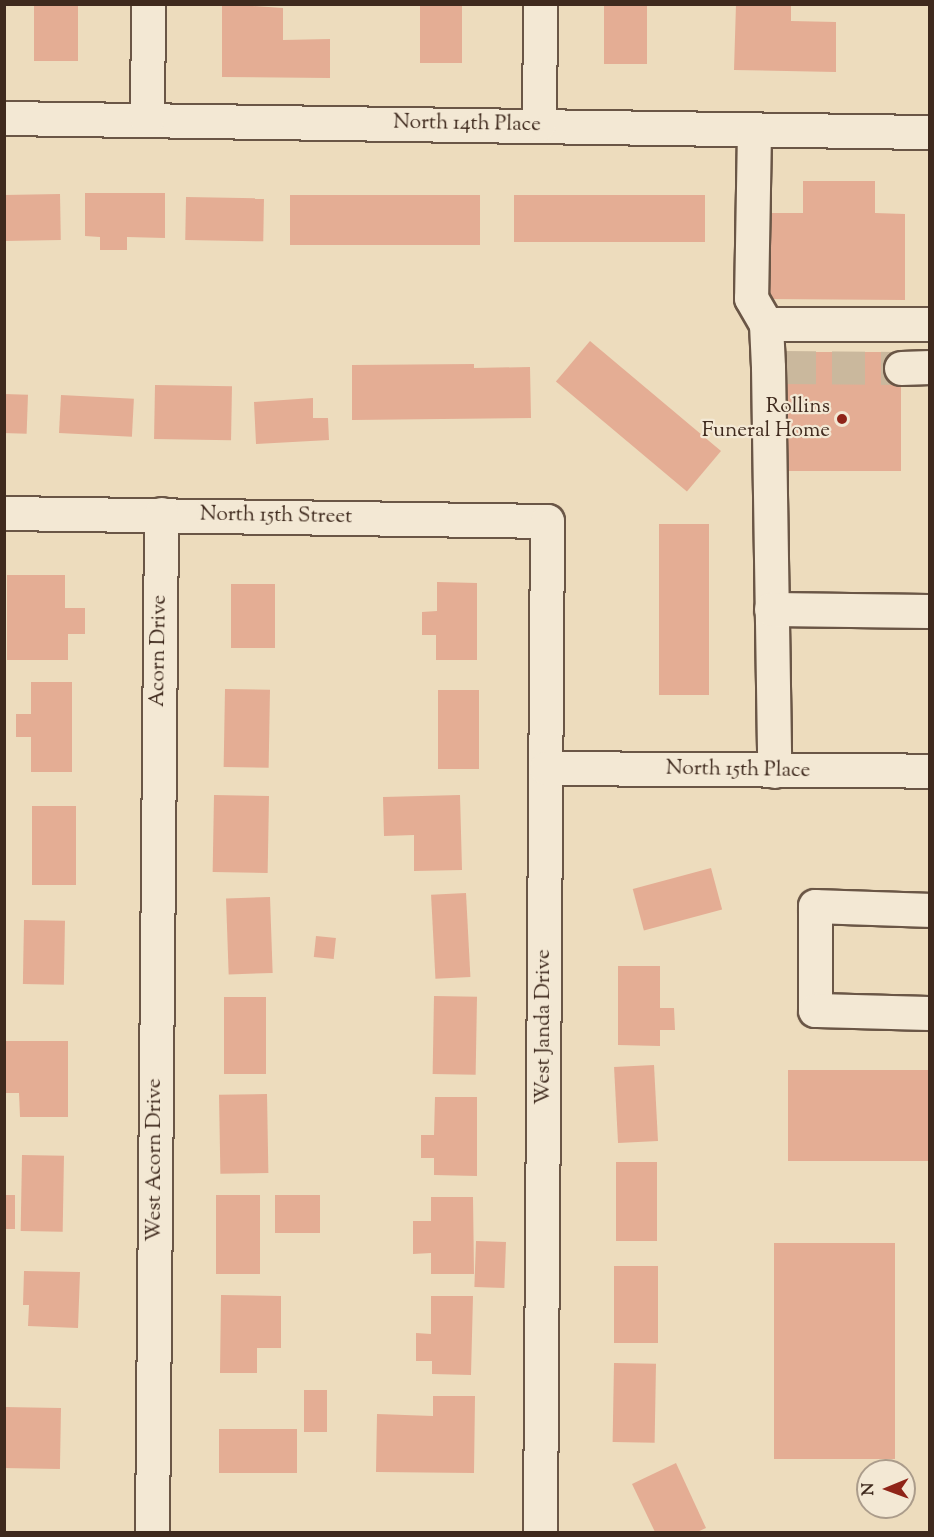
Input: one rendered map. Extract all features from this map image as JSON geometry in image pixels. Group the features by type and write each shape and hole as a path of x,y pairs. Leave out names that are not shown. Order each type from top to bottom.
{"street":[{"path":"147,120 148,4"},
{"path":"539,124 540,4"},
{"name":"North 14th Place","path":"4,118 539,124 754,131 930,132"},
{"path":"754,131 751,298 766,324 776,367 771,609 774,771"},
{"path":"766,324 930,324"},
{"name":"North 15th Street","path":"4,513 548,521"},
{"name":"Acorn Drive","path":"157,788 161,514"},
{"name":"West Janda Drive","path":"540,1533 548,521"},
{"path":"771,609 930,611"},
{"name":"North 15th Place","path":"546,768 930,771"},
{"name":"West Acorn Drive","path":"152,1533 157,788"},
{"path":"930,910 815,906 815,1010 930,1013"}],"building":[{"path":"34,4 78,4 78,61 34,61"},
{"path":"222,4 283,8 283,40 330,39 330,78 222,77"},
{"path":"420,4 462,4 462,63 420,63"},
{"path":"604,4 647,4 647,64 604,64"},
{"path":"736,4 791,4 791,21 836,22 836,72 734,70"},
{"path":"803,181 875,181 875,213 905,214 905,300 766,299 767,213 803,213"},
{"path":"85,193 165,193 165,238 127,237 127,250 100,250 100,237 85,236"},
{"path":"60,194 61,240 5,241 4,195"},
{"path":"290,195 480,195 480,245 290,245"},
{"path":"514,195 705,195 705,242 514,242"},
{"path":"186,197 264,198 263,241 185,240"},
{"path":"590,341 721,451 687,492 556,382"},
{"name":"Rollins Funeral Home","path":"783,352 901,352 901,471 783,471"},
{"path":"474,364 474,368 530,367 531,418 352,420 352,365"},
{"path":"155,385 232,386 231,440 154,439"},
{"path":"4,394 28,395 27,434 4,433"},
{"path":"61,395 134,399 132,437 59,433"},
{"path":"313,398 313,418 328,418 329,440 256,444 254,402"},
{"path":"659,524 709,524 709,695 659,695"},
{"path":"7,575 65,575 65,608 85,608 85,634 68,634 68,660 7,660"},
{"path":"437,582 477,583 477,660 436,660 436,635 422,635 422,612 437,611"},
{"path":"231,584 275,584 275,648 231,648"},
{"path":"31,682 72,682 72,772 31,772 31,737 16,737 16,714 31,714"},
{"path":"225,689 270,690 269,768 224,767"},
{"path":"438,690 479,690 479,769 438,769"},
{"path":"214,795 269,796 268,873 213,872"},
{"path":"460,795 462,870 414,871 414,835 384,836 383,797"},
{"path":"32,806 76,806 76,885 32,885"},
{"path":"711,868 722,910 644,930 633,889"},
{"path":"466,893 470,977 435,979 431,895"},
{"path":"270,897 273,973 229,974 226,899"},
{"path":"24,920 65,921 64,985 23,984"},
{"path":"316,936 336,938 334,959 314,957"},
{"path":"618,966 660,966 660,1008 674,1008 675,1030 660,1030 660,1046 618,1045"},
{"path":"434,996 477,997 476,1075 433,1074"},
{"path":"224,997 266,997 266,1074 224,1074"},
{"path":"4,1041 68,1041 68,1117 20,1117 19,1093 4,1093"},
{"path":"654,1065 658,1141 618,1143 614,1067"},
{"path":"788,1070 930,1070 930,1161 788,1161"},
{"path":"267,1094 268,1173 220,1174 219,1095"},
{"path":"435,1097 477,1097 477,1176 434,1175 434,1158 421,1158 421,1135 434,1135"},
{"path":"22,1155 64,1156 63,1232 21,1231"},
{"path":"616,1162 657,1162 657,1241 616,1241"},
{"path":"4,1195 15,1195 15,1229 4,1229"},
{"path":"216,1195 260,1195 260,1274 216,1274"},
{"path":"275,1195 320,1195 320,1233 275,1233"},
{"path":"431,1197 473,1197 474,1274 431,1274 431,1253 413,1254 413,1221 431,1221"},
{"path":"476,1241 506,1242 504,1288 474,1287"},
{"path":"774,1243 895,1243 895,1459 774,1459"},
{"path":"614,1266 658,1266 658,1343 614,1343"},
{"path":"24,1271 80,1272 78,1328 28,1326 29,1305 23,1305"},
{"path":"221,1295 281,1296 281,1348 257,1348 257,1373 220,1373"},
{"path":"431,1296 473,1296 471,1375 432,1374 432,1361 416,1361 416,1333 431,1334"},
{"path":"614,1363 656,1364 655,1443 613,1442"},
{"path":"304,1390 327,1390 327,1432 304,1432"},
{"path":"433,1396 475,1396 474,1473 376,1472 377,1414 433,1416"},
{"path":"4,1407 61,1408 60,1469 4,1468"},
{"path":"219,1429 297,1429 297,1473 219,1473"},
{"path":"676,1463 706,1528 697,1532 655,1532 632,1484"}],"tunnel":[{"path":"783,367 901,368"}],"place":[{"name":"Rollins Funeral Home","path":"842,419"}]}
